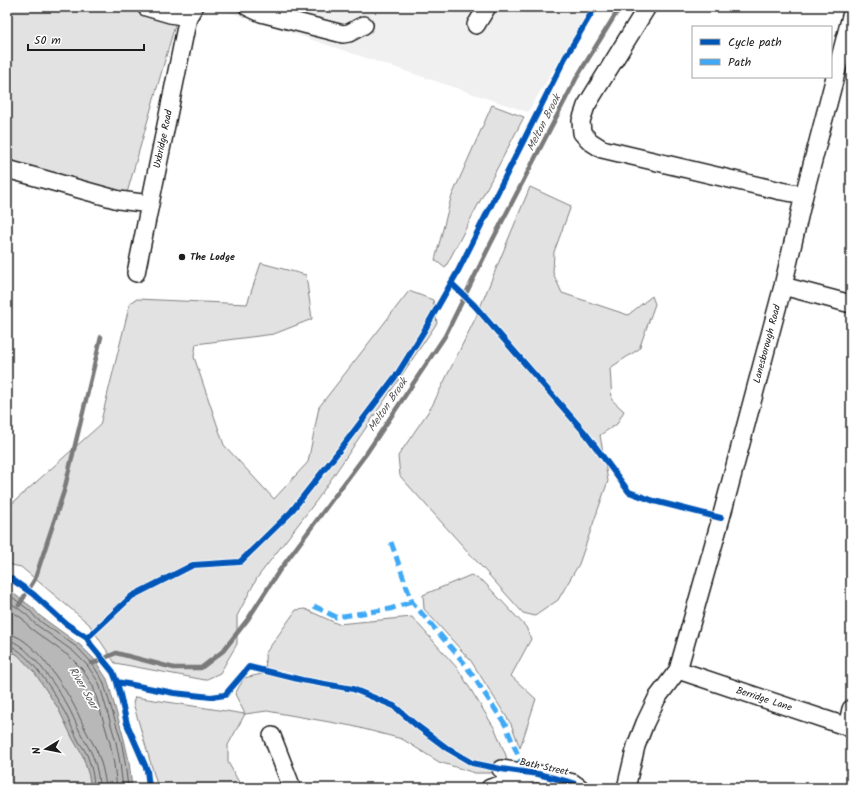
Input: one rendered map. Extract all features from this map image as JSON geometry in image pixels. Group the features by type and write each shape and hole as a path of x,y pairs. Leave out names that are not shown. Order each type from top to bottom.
{"street":[{"path":"146,7 170,14 191,12"},
{"path":"248,7 261,13 343,34 349,33 364,25"},
{"path":"476,25 487,7"},
{"path":"648,7 586,106 581,121 582,133 591,142 602,149 781,191 804,195"},
{"name":"Uxbridge Road","path":"136,273 191,12"},
{"name":"Lanesborough Road","path":"678,670 721,518 783,286 804,195 851,16"},
{"path":"7,169 119,200 150,204"},
{"path":"783,286 851,304"},
{"path":"626,788 636,746 644,723 657,698 678,670"},
{"name":"Berridge Lane","path":"678,670 849,728"},
{"path":"849,728 851,709"},
{"path":"272,736 292,788"},
{"name":"Bath Street","path":"501,769 538,774 573,784 580,788"},
{"path":"494,788 538,774"}],"shaded area":[{"path":"7,7 166,7 179,11 123,207 7,174"},
{"path":"166,7 591,7 528,112 226,11 179,11"},
{"path":"492,105 524,117 445,268 435,260 451,198"},
{"path":"530,187 571,206 554,252 553,273 562,293 628,315 652,296 655,304 639,349 610,368 612,400 624,411 617,424 600,435 608,481 579,564 558,600 535,616 523,613 400,476 398,456 432,406 476,317"},
{"path":"261,263 306,275 312,319 274,334 196,344 194,357 224,445 274,499 308,462 319,407 409,291 433,300 437,323 317,500 257,578 237,616 237,644 220,673 205,680 115,663 89,624 21,567 7,564 7,508 100,425 130,303 137,299 247,304"},
{"path":"471,575 484,582 526,627 531,639 511,676 536,699 520,748 511,724 471,661 424,609 423,595"},
{"path":"305,609 338,624 412,617 458,669 495,729 507,758 493,773 475,773 439,762 402,739 352,726 267,711 245,714 235,694 244,678 266,673 265,654 296,610"},
{"path":"7,648 18,655 35,673 58,708 83,756 91,788 7,788"},
{"path":"135,697 245,714 228,745 228,762 242,788 158,788 133,703"}],"water":[{"name":"River Soar","path":"7,586 14,594 33,608 40,616 80,645 94,659 107,679 124,739 129,761 132,788 91,788 83,756 58,708 35,673 18,655 7,648"}],"waterway":[{"name":"Melton Brook","path":"91,663 116,653 174,668 201,668 223,651 248,619 279,571 366,454 445,336 491,243 577,77 620,7"},
{"path":"19,605 35,579 64,491 101,337"}],"marked path":[{"path":"391,542 412,602 465,664 505,724 525,772"},
{"path":"314,606 336,617 390,609 412,602"}],"cycle path":[{"path":"87,638 132,596 193,565 240,562 290,513 398,373 424,331 458,271 565,58 595,7"},
{"path":"451,283 474,305 586,434 629,492 654,501 721,518"},
{"path":"7,576 33,594 65,623 87,638 113,672 117,682 127,724 147,770 149,788"},
{"path":"117,682 174,693 211,697 225,695 249,667 302,680 353,689 394,706 448,749 472,763 538,774 573,783 580,788"}],"place":[{"name":"The Lodge","path":"182,257"}]}
